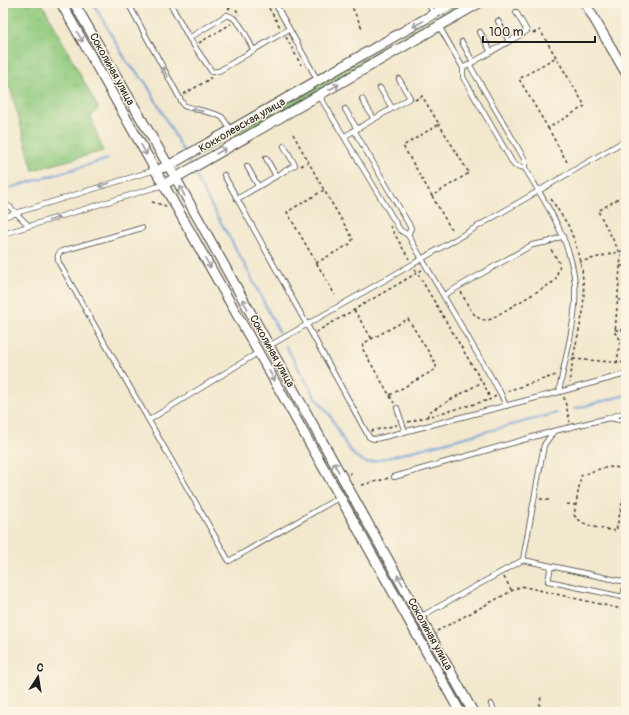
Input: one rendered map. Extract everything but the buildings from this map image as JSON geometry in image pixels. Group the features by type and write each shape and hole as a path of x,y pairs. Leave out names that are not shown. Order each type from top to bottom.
{"street":[{"name":"Соколиная улица","path":"61,3 259,352 460,712"},
{"name":"Соколиная улица","path":"74,3 175,177 473,712"},
{"name":"Кокколевская улица","path":"155,170 168,166 453,3"},
{"name":"Кокколевская улица","path":"163,185 479,3"},
{"path":"585,3 626,73"},
{"path":"276,105 283,116"},
{"path":"259,352 269,346"},
{"path":"410,622 420,617"}],"lane":[{"path":"128,3 181,95 184,106 222,117 231,130"},
{"path":"170,3 194,46 212,72 219,71 253,49 289,29"},
{"path":"275,3 318,81"},
{"path":"428,3 434,14"},
{"path":"463,68 527,31 516,12"},
{"path":"190,38 226,15 232,16 253,49"},
{"path":"498,21 509,41"},
{"path":"439,26 463,68 463,77 514,165 525,168"},
{"path":"480,32 491,52"},
{"path":"462,42 471,63 525,160 525,168 539,191 566,243 574,275 575,300 561,392"},
{"path":"345,136 410,98 399,79"},
{"path":"380,88 392,108"},
{"path":"320,95 400,230 408,235 501,394 506,406"},
{"path":"362,98 374,119"},
{"path":"345,110 411,228 408,235"},
{"path":"269,346 626,140"},
{"path":"237,199 295,165 284,146"},
{"path":"266,158 276,176"},
{"path":"247,166 258,186"},
{"name":"Кокколевская улица","path":"3,217 155,170"},
{"path":"224,174 369,437 374,440 626,374"},
{"name":"Кокколевская улица","path":"3,234 163,185"},
{"path":"3,203 10,207 29,226"},
{"path":"142,228 62,251 59,253 59,263 229,561 340,497"},
{"path":"444,296 532,245 548,242 563,236"},
{"path":"149,420 259,352"},
{"path":"398,408 405,432"},
{"path":"394,477 626,412"},
{"path":"609,418 626,421"},
{"path":"523,560 544,445 554,431"},
{"path":"420,617 523,560 626,582 623,597 548,581 551,566"},
{"path":"491,704 495,712"}],"path":[{"path":"350,3 363,30"},
{"path":"194,46 236,21"},
{"path":"533,34 540,30 584,106 548,128"},
{"path":"556,57 519,79 567,162"},
{"path":"206,72 210,79"},
{"path":"210,79 212,72"},
{"path":"181,95 216,75"},
{"path":"181,95 186,98"},
{"path":"415,100 422,96 469,173 432,196"},
{"path":"439,124 403,146 451,229"},
{"path":"293,134 353,239 350,244 316,263"},
{"path":"296,169 308,162"},
{"path":"324,190 287,212 335,296"},
{"path":"617,363 620,339 615,333 615,330 621,255 598,211 626,194"},
{"path":"152,202 166,206"},
{"path":"458,288 473,315 485,320 491,319 555,281 560,264 550,249 548,242"},
{"path":"571,264 626,250"},
{"path":"620,266 626,266"},
{"path":"313,334 426,267"},
{"path":"618,300 626,300"},
{"path":"354,310 372,339"},
{"path":"390,395 436,370 437,367 408,318 364,343 362,348 390,395 398,408"},
{"path":"615,330 626,330"},
{"path":"573,359 626,363"},
{"path":"427,417 429,412 482,382"},
{"path":"561,392 571,428"},
{"path":"367,433 489,400"},
{"path":"626,476 626,473 622,469 613,466 581,476 574,515 578,520 588,526 616,531 626,486"},
{"path":"347,475 354,471"},
{"path":"362,485 380,479 394,477"},
{"path":"534,498 549,500"},
{"path":"567,504 575,505"},
{"path":"501,572 512,591"},
{"path":"437,631 521,586 626,610"},
{"path":"538,712 541,697"}],"green space":[{"path":"3,3 42,3 98,108 91,117 103,151 33,170 10,87 3,89"},
{"path":"460,3 470,3 286,109 284,104"},
{"path":"273,110 276,115 238,136 237,134"}],"waterway":[{"path":"93,3 127,62 146,83 185,154"},
{"path":"187,158 191,167"},
{"path":"3,190 108,159"},
{"path":"193,171 245,265 279,332"},
{"path":"286,346 315,397 330,415 346,445 355,456 367,463 557,413"},
{"path":"574,409 626,395"}]}
